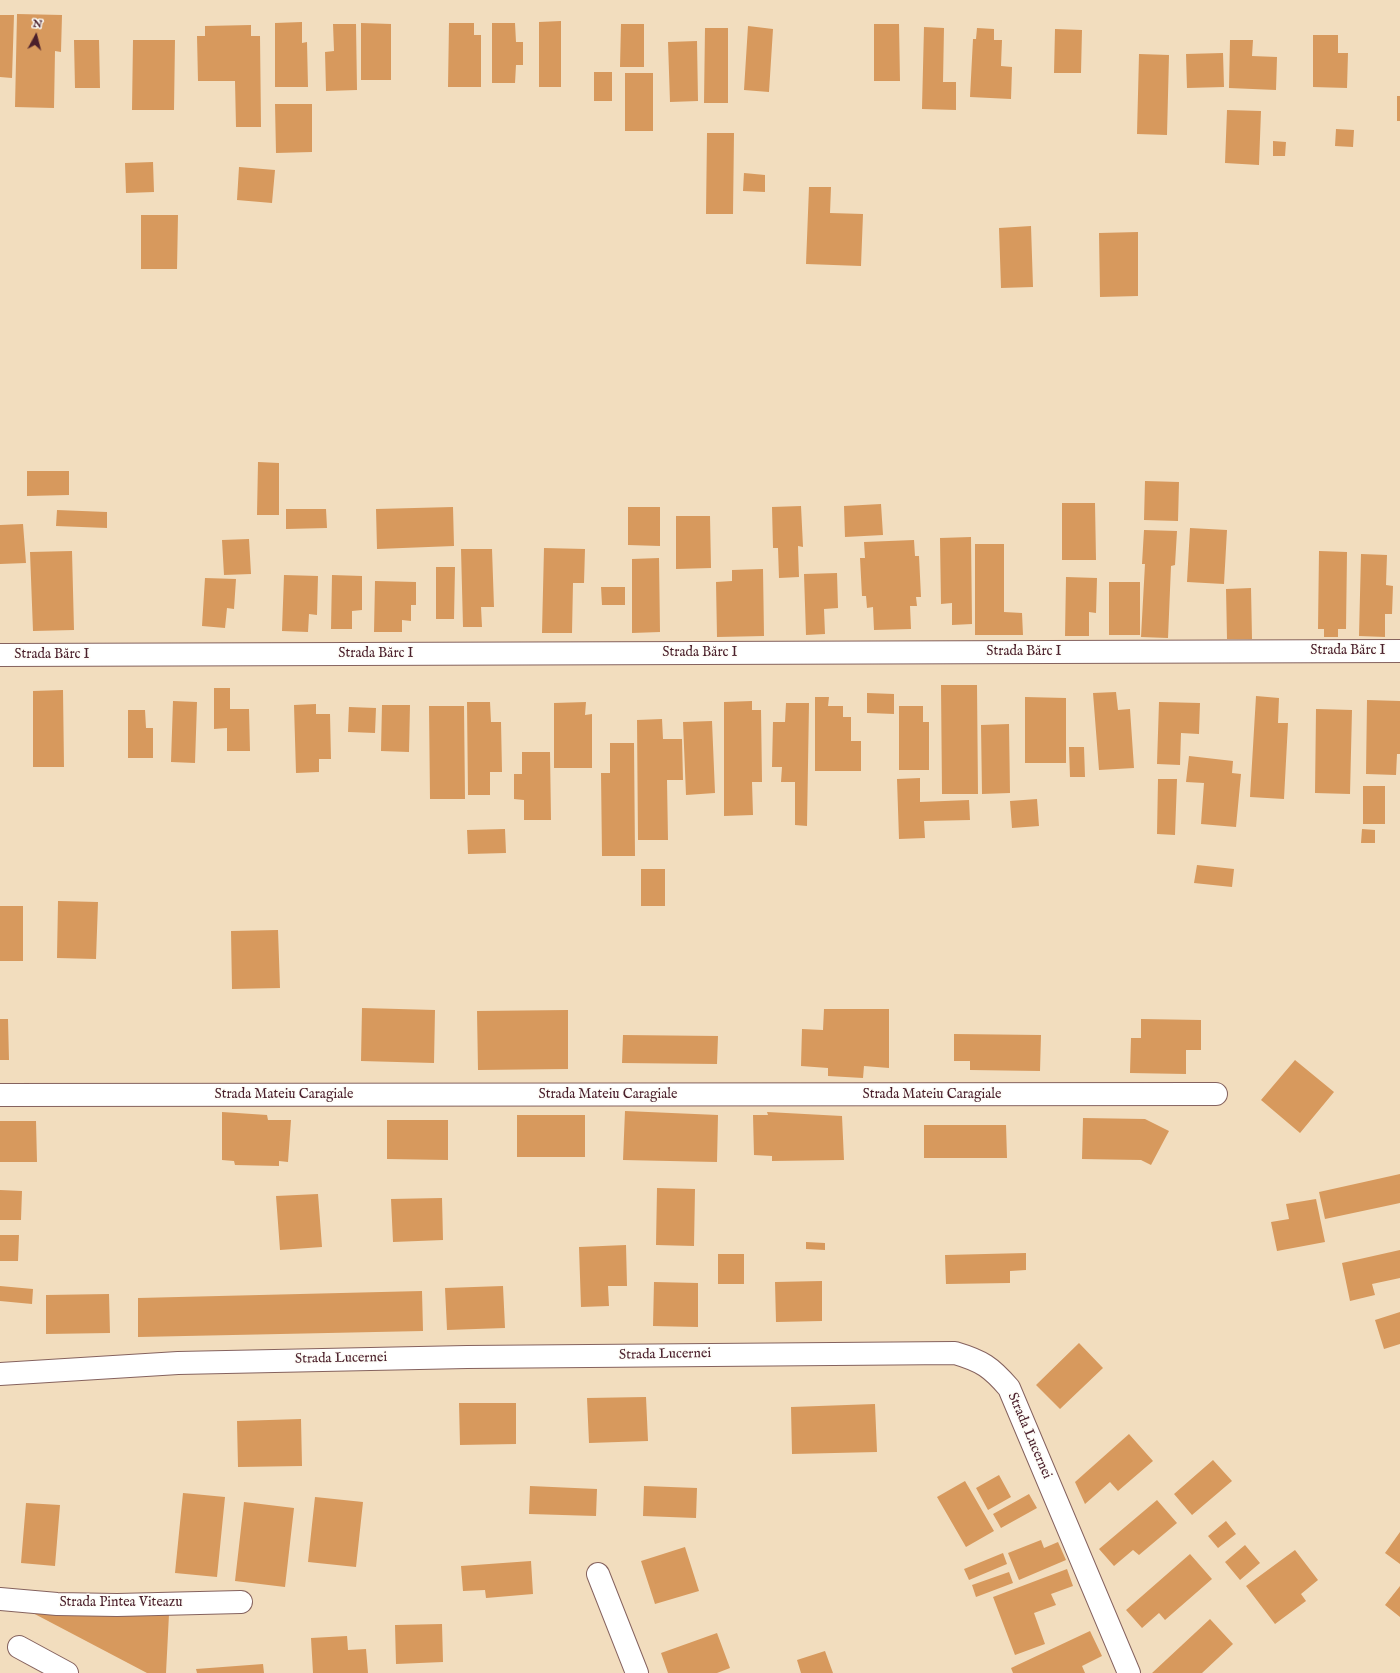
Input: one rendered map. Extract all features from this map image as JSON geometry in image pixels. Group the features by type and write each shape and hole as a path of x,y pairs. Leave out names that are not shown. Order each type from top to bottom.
{"street":[{"name":"Strada Bărc I","path":"0,655 1400,651"},
{"name":"Strada Mateiu Caragiale","path":"0,1095 1216,1094"},
{"name":"Strada Lucernei","path":"0,1374 186,1363 467,1357 955,1353 975,1359 988,1367 994,1371 1009,1388 1129,1673"},
{"path":"598,1574 637,1673"},
{"name":"Strada Pintea Viteazu","path":"0,1599 57,1604 117,1605 241,1602"},
{"path":"19,1647 67,1673"}],"building":[{"path":"17,14 62,15 61,52 55,51 54,108 15,107"},
{"path":"0,15 14,15 12,78 0,77"},
{"path":"561,21 561,87 539,87 539,22"},
{"path":"302,22 302,43 307,42 308,87 275,87 275,23"},
{"path":"361,23 391,24 391,80 361,80"},
{"path":"449,23 474,23 474,35 481,35 481,87 448,87"},
{"path":"492,23 515,23 516,42 523,42 523,65 516,65 515,83 492,83"},
{"path":"333,24 356,24 357,90 326,91 325,52 334,51"},
{"path":"621,24 644,24 644,67 620,67"},
{"path":"874,24 899,24 900,81 874,81"},
{"path":"251,25 251,36 260,36 261,127 236,127 235,81 198,81 197,36 205,36 205,26"},
{"path":"748,26 773,29 769,92 744,90"},
{"path":"924,27 944,28 943,82 956,82 956,110 922,109"},
{"path":"705,28 728,28 728,103 704,103"},
{"path":"977,28 994,29 994,40 1002,40 1001,66 1012,67 1011,99 970,97 973,39 976,39"},
{"path":"1055,29 1082,30 1081,73 1054,73"},
{"path":"1313,35 1338,35 1338,53 1348,53 1347,88 1313,87"},
{"path":"74,40 99,40 100,88 75,88"},
{"path":"133,40 175,40 174,110 132,110"},
{"path":"1230,40 1253,40 1252,56 1277,57 1276,90 1229,88"},
{"path":"697,41 698,101 670,102 668,42"},
{"path":"1223,53 1224,87 1187,88 1186,54"},
{"path":"1139,54 1169,55 1167,135 1137,134"},
{"path":"594,72 612,72 612,101 594,101"},
{"path":"625,73 653,73 653,131 625,131"},
{"path":"1397,96 1400,96 1400,121 1397,121"},
{"path":"275,104 312,104 312,152 276,153"},
{"path":"1227,110 1261,111 1259,165 1225,163"},
{"path":"1336,129 1354,130 1353,147 1335,146"},
{"path":"707,133 734,133 733,214 706,214"},
{"path":"1273,141 1286,142 1285,156 1273,156"},
{"path":"153,162 154,192 126,193 125,163"},
{"path":"239,167 275,170 272,203 237,200"},
{"path":"744,173 765,175 765,192 743,191"},
{"path":"809,187 831,187 830,213 863,214 861,266 806,264"},
{"path":"141,215 178,215 177,269 141,269"},
{"path":"1031,226 1033,287 1001,288 999,228"},
{"path":"1138,232 1138,296 1100,297 1099,233"},
{"path":"258,462 279,463 279,515 257,515"},
{"path":"27,471 69,471 69,495 27,496"},
{"path":"1145,481 1179,482 1178,521 1144,520"},
{"path":"1062,503 1095,503 1096,560 1062,560"},
{"path":"881,504 883,535 845,537 844,506"},
{"path":"801,506 803,547 798,546 799,577 779,578 778,548 773,548 772,507"},
{"path":"453,507 454,546 377,549 376,509"},
{"path":"628,507 660,507 660,546 628,545"},
{"path":"286,509 326,509 327,528 286,529"},
{"path":"57,510 107,512 107,528 56,526"},
{"path":"676,516 710,516 711,568 676,569"},
{"path":"23,524 26,563 0,564 0,525"},
{"path":"1190,528 1227,530 1224,584 1187,582"},
{"path":"1144,530 1177,531 1175,565 1171,566 1168,638 1141,637 1145,564 1142,564"},
{"path":"971,537 972,624 952,625 952,603 941,604 940,538"},
{"path":"249,539 251,574 224,575 222,540"},
{"path":"914,540 915,556 919,556 921,597 916,597 917,606 910,606 911,629 874,630 873,607 867,608 866,596 862,596 860,558 865,558 864,542"},
{"path":"975,544 1004,544 1004,612 1022,613 1023,635 975,635"},
{"path":"544,548 585,549 584,583 573,583 572,633 542,633"},
{"path":"461,549 492,549 494,607 481,607 482,627 463,627"},
{"path":"72,551 74,630 33,631 30,552"},
{"path":"1319,551 1347,552 1346,629 1338,629 1338,637 1324,637 1324,629 1318,629"},
{"path":"1361,554 1387,555 1386,585 1393,586 1392,614 1385,614 1385,637 1359,636"},
{"path":"659,558 660,632 632,633 632,559"},
{"path":"436,567 455,567 454,619 436,619"},
{"path":"763,569 764,636 717,637 716,582 732,581 732,570"},
{"path":"837,573 838,608 824,609 825,634 806,635 804,574"},
{"path":"284,575 318,576 317,615 309,614 308,632 282,631"},
{"path":"332,575 362,576 362,610 352,611 352,629 331,629"},
{"path":"1066,577 1097,578 1096,613 1089,612 1089,636 1065,636"},
{"path":"205,578 236,579 234,609 227,608 225,628 202,626"},
{"path":"375,581 416,582 416,605 411,605 411,621 402,620 402,632 374,632"},
{"path":"1109,582 1140,582 1140,635 1109,635"},
{"path":"601,587 625,587 625,605 602,605"},
{"path":"1251,588 1252,639 1227,639 1226,589"},
{"path":"941,685 977,685 978,794 942,794"},
{"path":"214,688 230,688 230,709 249,709 250,751 227,751 227,728 214,729"},
{"path":"63,690 64,767 33,767 33,691"},
{"path":"1116,692 1118,710 1130,709 1134,768 1099,770 1093,693"},
{"path":"867,693 894,694 894,714 867,713"},
{"path":"1256,696 1279,698 1278,723 1288,723 1284,799 1250,797"},
{"path":"815,697 829,697 828,706 843,706 843,717 851,717 851,741 861,741 861,771 815,771"},
{"path":"1025,697 1066,698 1066,763 1025,763"},
{"path":"1367,700 1400,701 1400,754 1397,754 1396,775 1366,774"},
{"path":"173,701 197,702 195,763 171,762"},
{"path":"752,701 752,710 761,710 762,782 752,782 753,815 724,816 724,702"},
{"path":"467,702 490,702 491,722 501,722 502,772 490,772 490,795 468,795"},
{"path":"586,702 585,715 592,714 592,768 554,768 554,703"},
{"path":"1159,702 1200,703 1199,734 1181,733 1180,765 1157,764"},
{"path":"786,703 809,703 807,826 795,825 795,782 781,782 782,767 772,767 773,722 785,722"},
{"path":"316,704 316,714 330,714 331,759 319,759 319,772 296,773 294,705"},
{"path":"382,705 410,705 409,752 381,751"},
{"path":"429,706 464,706 465,799 430,799"},
{"path":"899,706 923,706 923,722 929,722 929,770 899,770"},
{"path":"349,707 376,708 375,733 348,732"},
{"path":"1316,709 1352,710 1350,794 1315,793"},
{"path":"128,710 145,710 146,728 153,728 153,758 128,758"},
{"path":"662,719 663,739 682,739 683,780 667,780 668,840 638,840 637,720"},
{"path":"712,721 715,793 686,795 683,722"},
{"path":"1009,724 1010,793 982,794 981,725"},
{"path":"610,743 634,743 635,856 602,856 601,773 610,773"},
{"path":"1069,747 1084,747 1085,777 1070,777"},
{"path":"522,752 550,752 551,820 524,820 524,800 514,799 514,774 522,774"},
{"path":"1189,756 1233,761 1232,773 1241,774 1236,827 1201,824 1204,783 1186,782"},
{"path":"920,778 920,802 969,800 970,820 924,821 925,838 899,839 897,779"},
{"path":"1158,779 1177,779 1175,835 1157,834"},
{"path":"1363,786 1385,786 1385,824 1363,824"},
{"path":"1037,799 1039,826 1012,828 1010,801"},
{"path":"505,829 506,853 468,854 467,830"},
{"path":"1362,829 1375,830 1375,843 1361,843"},
{"path":"1197,865 1234,869 1232,887 1194,883"},
{"path":"641,869 665,869 665,906 641,906"},
{"path":"58,901 98,902 96,959 57,958"},
{"path":"0,906 23,906 23,961 0,961"},
{"path":"278,930 280,988 232,989 231,931"},
{"path":"362,1008 435,1010 434,1063 361,1061"},
{"path":"824,1009 889,1009 889,1068 864,1066 863,1078 828,1076 828,1068 801,1066 802,1029 823,1030"},
{"path":"568,1010 568,1069 478,1070 477,1011"},
{"path":"0,1019 8,1019 9,1060 0,1060"},
{"path":"1141,1019 1201,1020 1201,1050 1186,1050 1186,1074 1130,1073 1131,1038 1141,1038"},
{"path":"954,1034 1041,1035 1040,1071 970,1070 970,1061 954,1061"},
{"path":"623,1035 718,1036 717,1064 622,1063"},
{"path":"1295,1060 1334,1092 1300,1133 1261,1100"},
{"path":"625,1111 718,1115 717,1162 623,1160"},
{"path":"222,1112 267,1115 268,1120 291,1120 288,1162 279,1161 279,1166 235,1165 234,1161 222,1160"},
{"path":"767,1112 842,1116 844,1160 772,1161 772,1156 754,1155 753,1115 768,1115"},
{"path":"517,1115 585,1115 585,1157 517,1157"},
{"path":"1083,1118 1145,1119 1169,1131 1151,1165 1141,1160 1082,1159"},
{"path":"387,1120 448,1120 448,1160 387,1159"},
{"path":"0,1121 36,1121 37,1162 0,1162"},
{"path":"924,1125 1006,1125 1007,1158 924,1158"},
{"path":"1400,1174 1400,1203 1325,1219 1319,1192"},
{"path":"657,1188 695,1189 694,1246 656,1245"},
{"path":"0,1190 22,1191 21,1220 0,1220"},
{"path":"318,1194 322,1247 280,1250 276,1196"},
{"path":"442,1198 443,1240 393,1242 391,1199"},
{"path":"1316,1199 1325,1242 1277,1251 1271,1222 1289,1219 1286,1204"},
{"path":"0,1235 19,1235 18,1261 0,1261"},
{"path":"806,1242 825,1243 825,1250 806,1249"},
{"path":"626,1245 627,1286 608,1286 609,1306 581,1307 579,1247"},
{"path":"1400,1250 1400,1278 1372,1284 1375,1295 1350,1301 1342,1263"},
{"path":"1026,1253 1026,1270 1010,1271 1010,1283 946,1284 945,1255"},
{"path":"718,1254 744,1254 744,1284 718,1284"},
{"path":"822,1281 822,1321 776,1322 775,1282"},
{"path":"654,1282 698,1283 698,1327 653,1326"},
{"path":"0,1286 33,1289 32,1304 0,1301"},
{"path":"503,1286 505,1328 447,1330 445,1288"},
{"path":"422,1291 423,1331 138,1337 138,1298"},
{"path":"109,1294 110,1333 46,1334 46,1295"},
{"path":"1400,1312 1400,1344 1384,1349 1375,1320"},
{"path":"1079,1343 1103,1368 1060,1409 1036,1385"},
{"path":"646,1397 648,1441 589,1443 587,1398"},
{"path":"459,1403 516,1403 516,1444 460,1445"},
{"path":"875,1404 877,1452 792,1454 791,1407"},
{"path":"301,1419 302,1466 238,1467 237,1421"},
{"path":"1129,1434 1153,1461 1118,1491 1110,1482 1085,1504 1075,1482"},
{"path":"1213,1460 1232,1481 1192,1515 1174,1494"},
{"path":"999,1475 1011,1497 988,1510 976,1488"},
{"path":"965,1481 994,1531 966,1547 937,1497"},
{"path":"530,1486 597,1489 596,1516 529,1514"},
{"path":"644,1486 697,1488 696,1518 643,1516"},
{"path":"183,1493 225,1497 217,1577 175,1573"},
{"path":"1029,1494 1037,1508 1001,1528 993,1514"},
{"path":"315,1497 363,1502 356,1567 308,1562"},
{"path":"1157,1500 1177,1523 1139,1555 1133,1550 1114,1566 1099,1549"},
{"path":"244,1502 294,1508 285,1587 235,1581"},
{"path":"26,1503 60,1505 55,1566 21,1563"},
{"path":"1226,1521 1236,1534 1218,1548 1208,1536"},
{"path":"1400,1532 1400,1564 1385,1553"},
{"path":"1041,1540 1044,1548 1058,1542 1066,1560 1019,1580 1008,1553"},
{"path":"1245,1545 1260,1563 1240,1580 1225,1562"},
{"path":"685,1547 699,1591 655,1604 641,1561"},
{"path":"1295,1550 1318,1580 1301,1594 1306,1601 1275,1624 1246,1586"},
{"path":"1003,1553 1007,1564 969,1580 964,1569"},
{"path":"1190,1554 1212,1579 1165,1620 1159,1613 1142,1628 1126,1610"},
{"path":"531,1561 533,1594 486,1598 485,1590 463,1591 461,1566"},
{"path":"1067,1569 1073,1586 1051,1594 1056,1605 1034,1613 1045,1644 1015,1655 993,1597"},
{"path":"1009,1572 1013,1583 976,1597 972,1585"},
{"path":"1400,1586 1400,1617 1385,1605"},
{"path":"29,1611 169,1614 166,1673 147,1673"},
{"path":"1210,1619 1233,1644 1202,1673 1152,1673"},
{"path":"442,1624 443,1662 396,1664 395,1625"},
{"path":"1090,1631 1102,1656 1082,1666 1085,1673 1013,1673 1011,1668"},
{"path":"717,1633 730,1668 717,1673 668,1673 661,1653"},
{"path":"347,1636 348,1650 366,1649 368,1673 313,1673 311,1638"},
{"path":"825,1651 833,1673 801,1673 797,1660"},
{"path":"263,1664 264,1673 197,1673 196,1669"}]}
